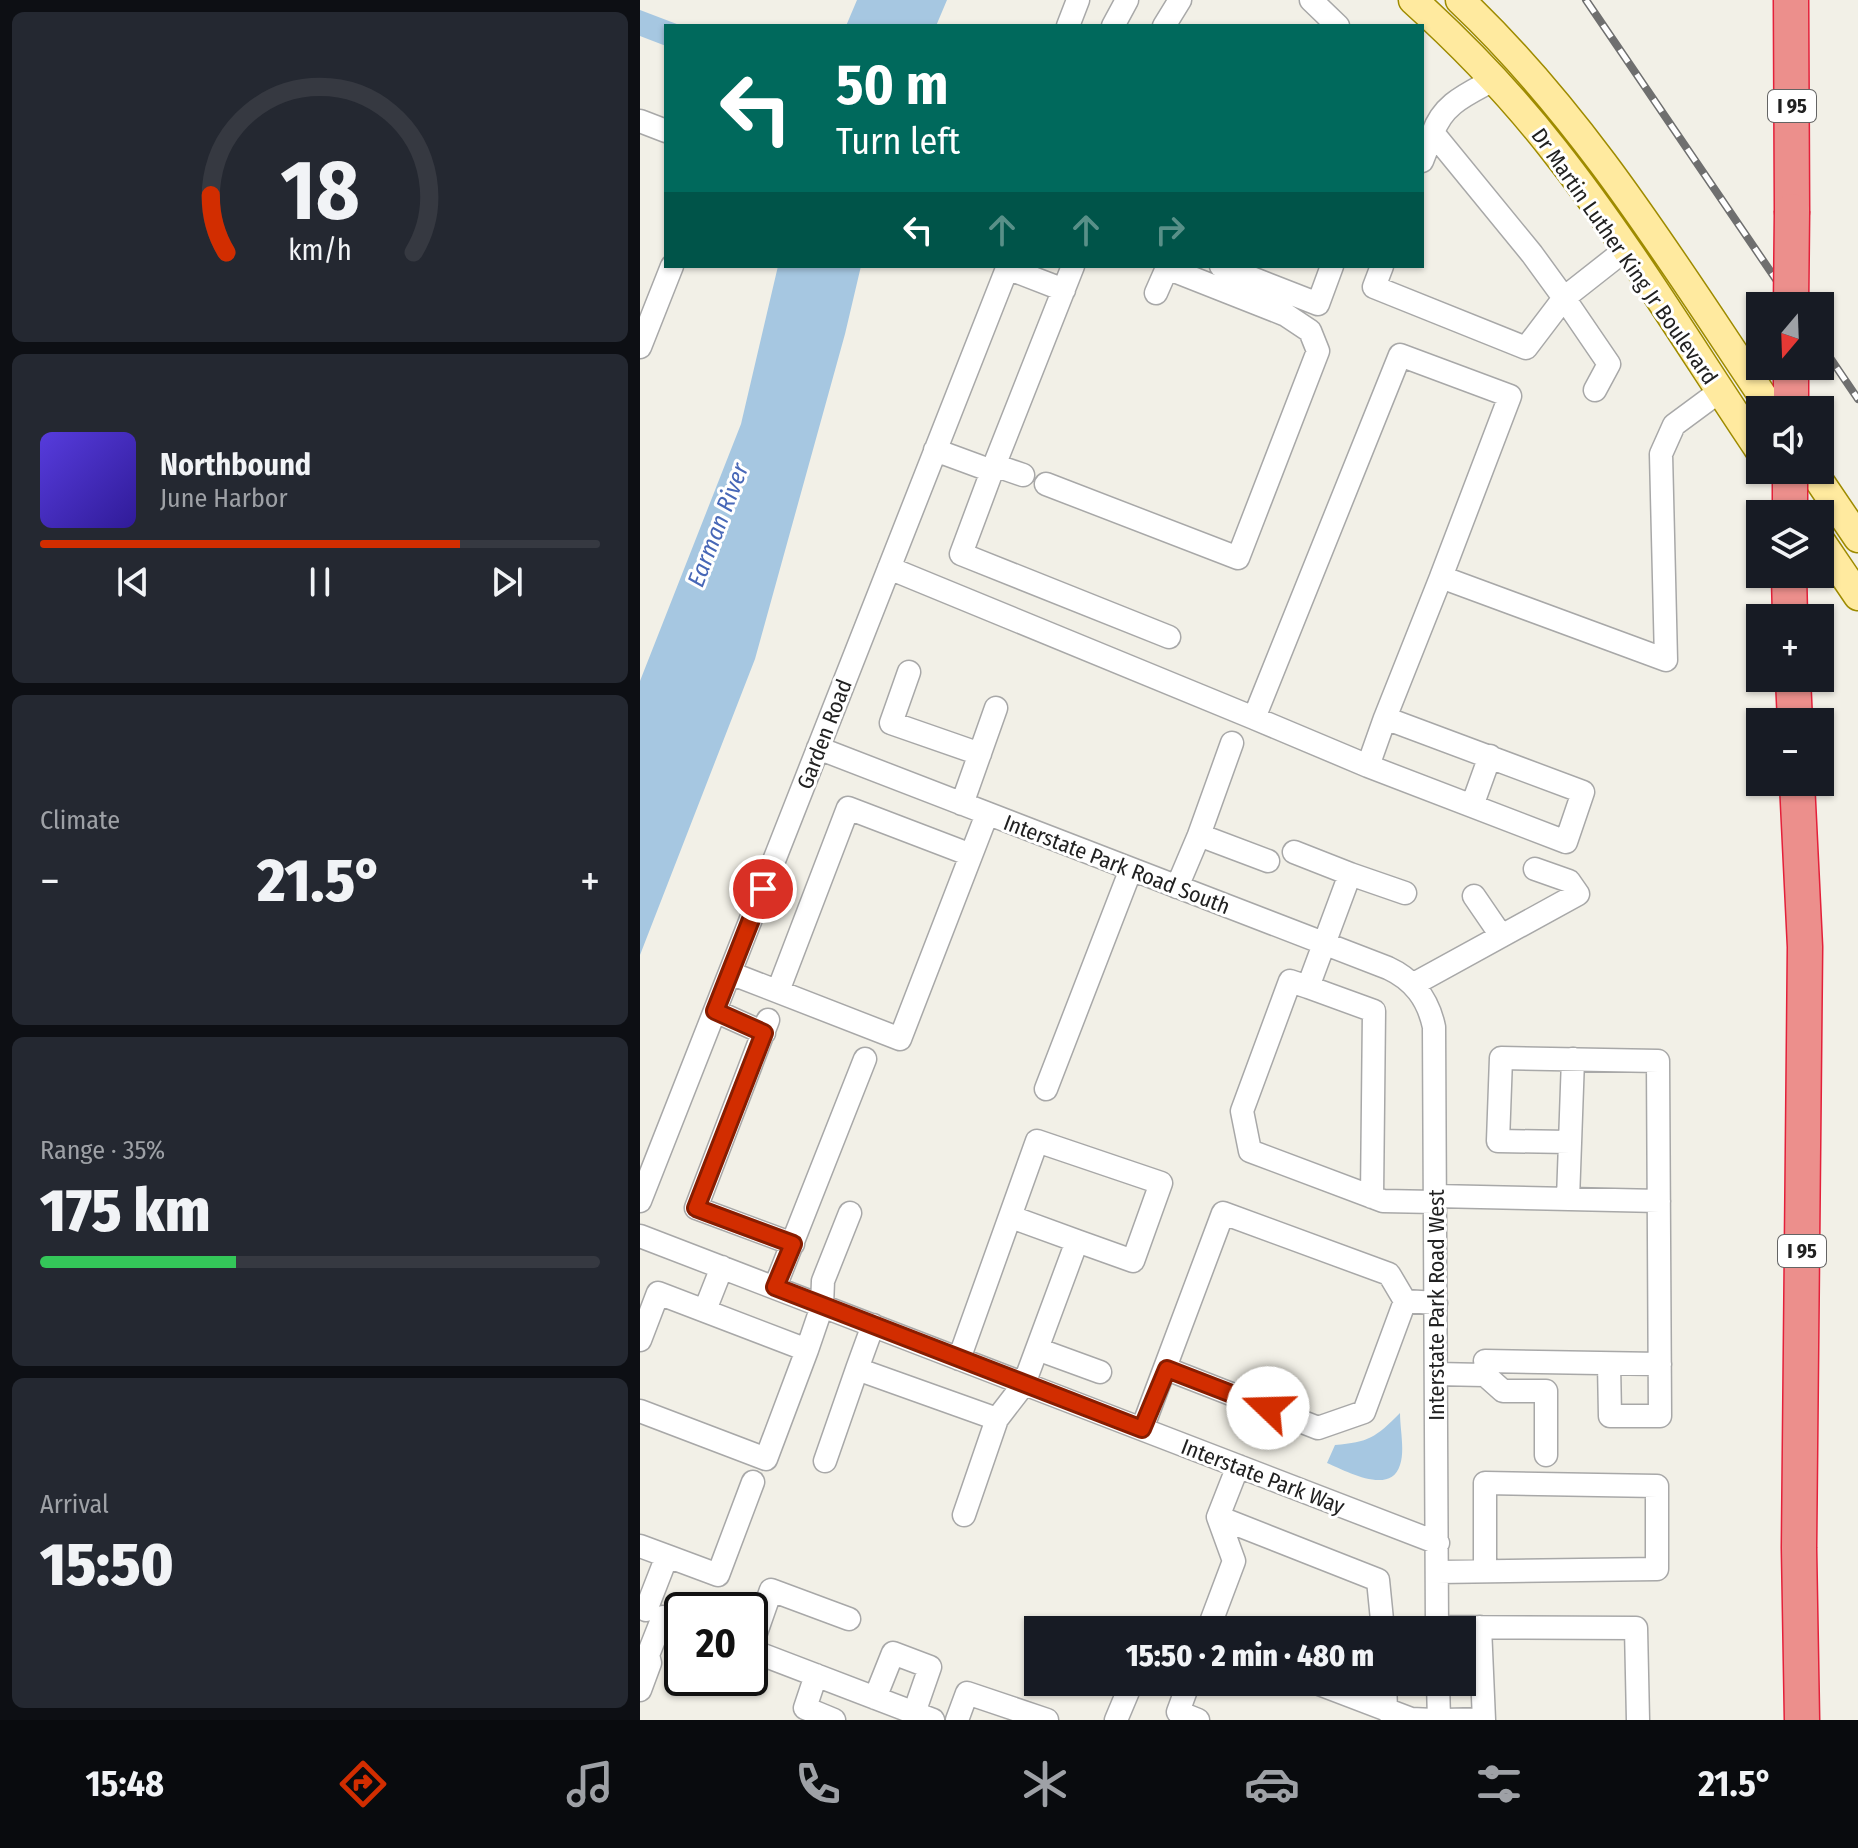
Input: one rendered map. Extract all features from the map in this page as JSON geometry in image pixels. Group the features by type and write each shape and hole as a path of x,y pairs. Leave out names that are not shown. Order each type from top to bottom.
{"highway":[{"name":"I 95","path":"1791,0 1791,292"},
{"name":"I 95","path":"1798,796 1805,947 1799,1532 1802,1720"}],"main road":[{"name":"Dr Martin Luther King Jr Boulevard","path":"1413,0 1495,79 1554,150 1746,430"},
{"name":"Dr Martin Luther King Jr Boulevard","path":"1460,0 1510,51 1576,127 1628,196 1763,396"},
{"path":"1821,484 1858,538"},
{"path":"1834,561 1858,596"}],"street":[{"path":"1069,24 1078,0"},
{"path":"1114,24 1127,0"},
{"path":"1165,24 1180,0"},
{"path":"1311,0 1336,24"},
{"path":"1424,156 1438,117 1452,102 1495,79"},
{"path":"640,121 664,130"},
{"path":"1433,133 1532,254 1609,364 1595,390"},
{"path":"1381,268 1374,287 1526,348 1564,298 1625,250"},
{"path":"640,347 671,268"},
{"name":"Garden Road","path":"640,1201 1007,268"},
{"path":"1009,268 1064,290"},
{"path":"1072,268 961,554 1169,637"},
{"path":"1046,484 1238,558 1318,351 1310,331 1286,315 1167,268 1156,293"},
{"path":"1226,268 1318,304 1331,268"},
{"path":"1254,718 1400,355 1510,396 1368,766"},
{"path":"1441,577 1666,660 1661,454 1674,425 1720,391"},
{"path":"935,450 1023,475"},
{"path":"889,568 1368,766 1566,842 1583,792 1385,718"},
{"path":"909,672 891,723 980,754"},
{"path":"962,804 996,708"},
{"path":"1177,887 1232,743"},
{"name":"Interstate Park Road South","path":"818,748 1388,968 1414,984"},
{"path":"1472,806 1490,756"},
{"path":"778,991 848,808 971,855"},
{"path":"730,973 900,1039 987,814"},
{"path":"1199,835 1268,861"},
{"path":"1294,852 1405,893"},
{"path":"1046,1089 1131,869"},
{"path":"1414,984 1500,934 1578,894 1569,881 1535,869"},
{"path":"1308,987 1350,874"},
{"path":"1474,896 1500,934"},
{"path":"1372,1197 1374,1011 1290,981 1242,1111 1250,1151 1372,1197 1383,1201 1659,1201"},
{"name":"Interstate Park Road West","path":"1414,984 1427,1004 1434,1027 1437,1616"},
{"path":"715,1011 766,1026 696,1208 793,1244"},
{"path":"1570,1142 1498,1141 1501,1058 1658,1061 1660,1416 1610,1416 1609,1364"},
{"path":"775,1287 865,1059"},
{"path":"1568,1199 1573,1059"},
{"path":"959,1359 1037,1141 1161,1183 1133,1261 1011,1217"},
{"path":"640,1411 766,1459 822,1306 823,1281 850,1213"},
{"path":"1142,1429 1223,1213 1389,1274 1405,1301"},
{"name":"Interstate Park Way","path":"640,1236 1438,1543"},
{"path":"964,1515 997,1419 1024,1384 1077,1241"},
{"path":"705,1310 722,1267"},
{"path":"640,1340 658,1293 807,1350"},
{"path":"1405,1301 1436,1303"},
{"path":"1167,1369 1318,1428 1364,1412 1405,1301"},
{"path":"825,1461 873,1325"},
{"path":"1037,1349 1100,1372"},
{"path":"1436,1374 1485,1359 1660,1364"},
{"path":"1485,1359 1503,1391 1546,1391 1546,1455"},
{"path":"857,1369 997,1419"},
{"path":"1213,1616 1234,1561 1218,1517 1238,1466"},
{"path":"640,1546 718,1575 753,1482"},
{"path":"1438,1572 1657,1569 1657,1486 1485,1483 1485,1570"},
{"path":"1218,1517 1378,1580 1382,1616"},
{"path":"640,1690 650,1663 644,1654 658,1614 667,1556"},
{"path":"768,1599 771,1590 849,1619"},
{"path":"1476,1627 1636,1628 1638,1720"},
{"path":"1446,1720 1483,1720 1480,1627"},
{"path":"768,1657 864,1694 910,1715 930,1667 884,1649 864,1694 843,1720"},
{"path":"816,1675 803,1714 834,1720"},
{"path":"957,1720 960,1688 1047,1720"},
{"path":"1116,1720 1126,1696"},
{"path":"1184,1696 1178,1712 1198,1720"},
{"path":"1350,1696 1411,1719 1436,1720 1437,1696"},
{"path":"1386,1696 1386,1710"}],"water":[{"path":"857,0 947,0 937,24 847,24"},
{"path":"640,10 677,24 664,24 664,45 640,36"},
{"name":"Earman River","path":"778,268 861,268 755,659 640,955 640,681 741,424"},
{"path":"1400,1413 1402,1453 1395,1474 1387,1479 1367,1479 1327,1463 1335,1445 1371,1437"}],"railway":[{"path":"1586,0 1784,292"},
{"path":"1834,364 1858,399"}],"route":[{"path":"763,889 715,1011 764,1033 696,1208 793,1244 775,1287 1142,1429 1167,1369 1268,1408"}]}
